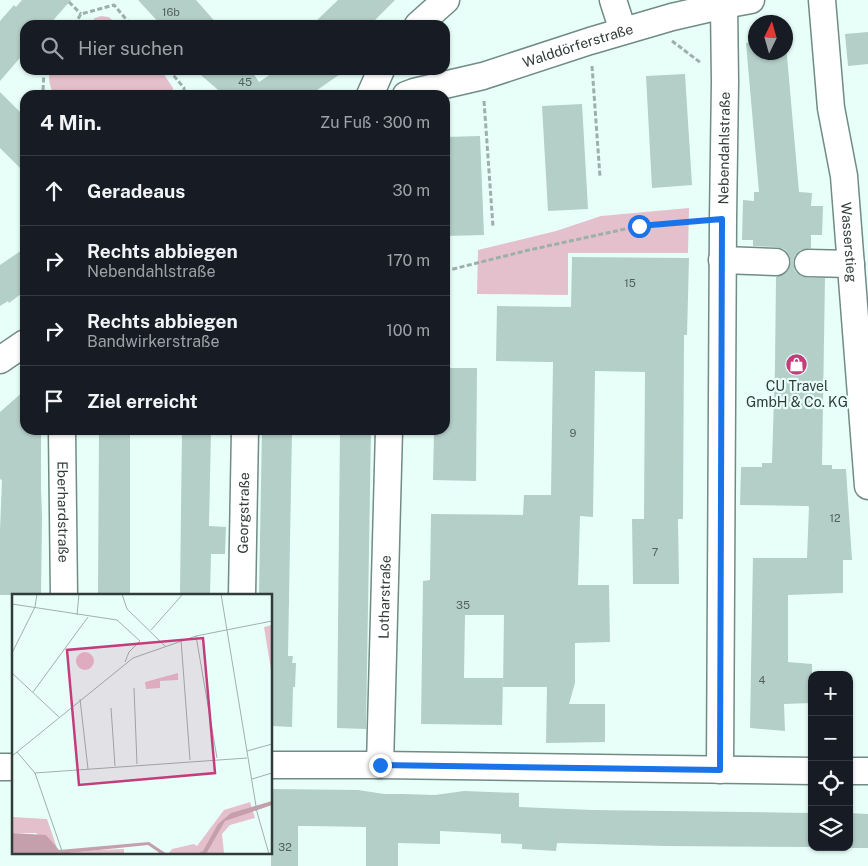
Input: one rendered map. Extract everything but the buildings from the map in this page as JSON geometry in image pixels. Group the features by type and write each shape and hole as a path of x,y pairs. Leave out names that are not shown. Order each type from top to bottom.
{"street":[{"path":"424,20 446,0"},
{"path":"613,0 624,31"},
{"name":"Walddörferstraße","path":"423,90 483,76 590,41 672,17 750,0"},
{"name":"Wasserstieg","path":"822,0 831,108 844,176 868,486"},
{"name":"Nebendahlstraße","path":"720,770 724,5"},
{"path":"372,90 379,75"},
{"path":"722,260 776,262"},
{"path":"808,263 851,264"},
{"path":"0,360 20,346"},
{"name":"Eberhardstraße","path":"62,435 64,594"},
{"name":"Georgstraße","path":"242,594 244,435"},
{"name":"Lotharstraße","path":"380,765 389,435"},
{"path":"272,765 808,771"},
{"path":"853,771 868,771"}],"path":[{"path":"69,2 82,14"},
{"path":"78,20 82,14 114,5 127,20"},
{"path":"650,24 725,82"},
{"path":"590,41 600,177"},
{"path":"43,90 44,75"},
{"path":"173,75 184,90"},
{"path":"483,76 492,227"},
{"path":"450,270 639,226 722,219"}],"shaded area":[{"path":"101,16 109,17 112,20 93,20"},
{"path":"164,75 173,90 52,90 49,76"},
{"path":"689,208 688,253 568,253 568,295 477,294 478,250 556,231 601,216"}],"place":[{"name":"CU Travel GmbH & Co. KG","path":"797,364"}],"route":[{"path":"380,765 720,770 722,219 639,226"}]}
